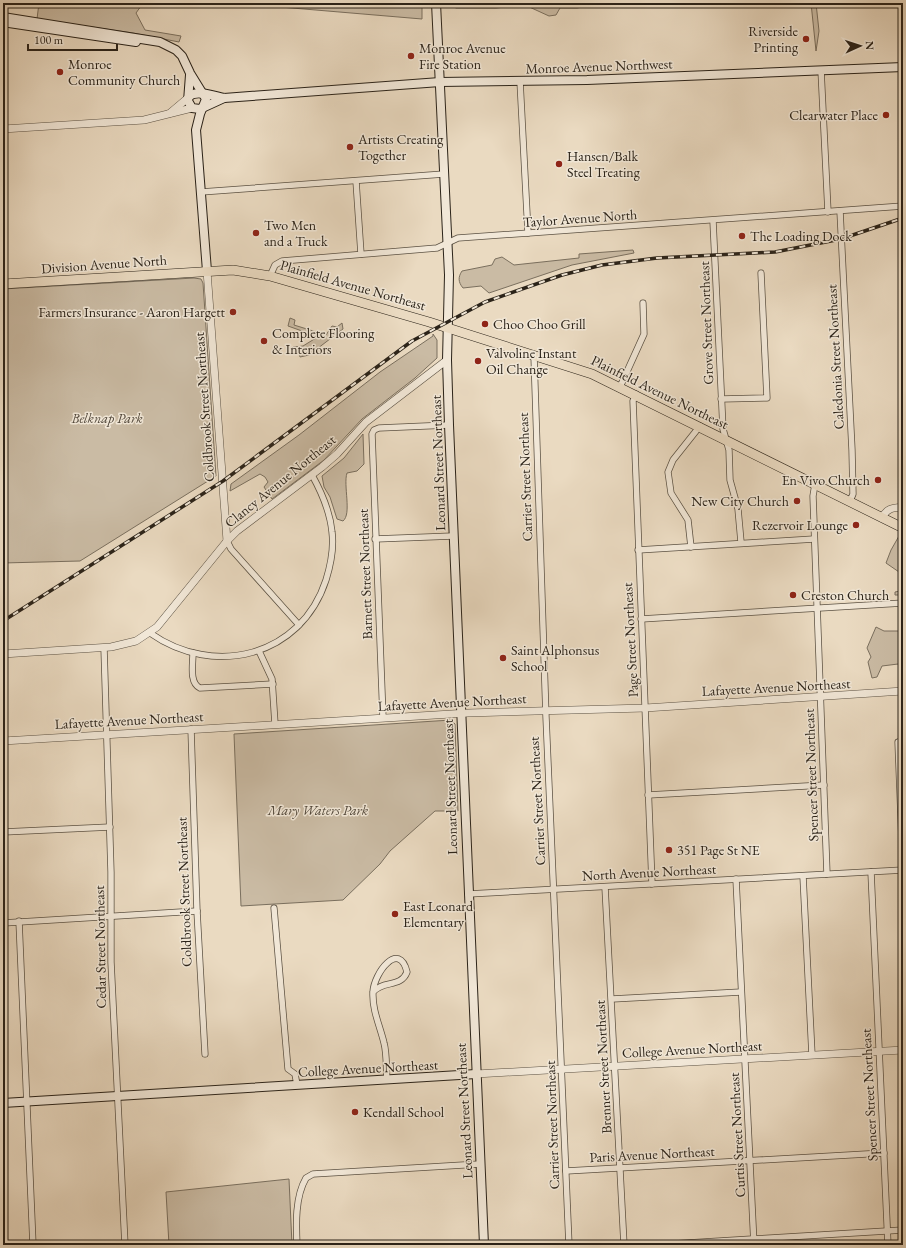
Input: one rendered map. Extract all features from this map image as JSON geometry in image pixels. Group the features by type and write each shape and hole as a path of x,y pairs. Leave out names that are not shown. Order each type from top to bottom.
{"main road":[{"name":"Leonard Street Northeast","path":"436,5 447,243 447,360 453,536 484,1245"},
{"path":"3,17 146,39 160,42 176,50 182,56 206,101 196,130"},
{"path":"3,22 168,47"},
{"name":"Monroe Avenue Northwest","path":"203,94 225,98 440,82 520,82 903,67"},
{"path":"190,73 189,104 192,108 196,130 207,271"},
{"path":"189,97 195,92 203,94"},
{"name":"Monroe Avenue Northwest","path":"192,108 198,110 225,98"},
{"name":"Plainfield Avenue Northeast","path":"207,271 244,271 270,276 448,328 592,374 620,386 903,528"},
{"name":"Division Avenue North","path":"3,284 207,271"},
{"name":"College Avenue Northeast","path":"3,1103 476,1074"}],"street":[{"path":"821,70 828,212"},
{"path":"520,82 528,233"},
{"path":"170,113 189,97"},
{"path":"3,130 144,120 192,108"},
{"path":"201,192 444,174"},
{"path":"356,181 361,254"},
{"name":"Taylor Avenue North","path":"270,276 275,265 282,260 437,248 458,238 713,221 903,206"},
{"name":"Caledonia Street Northeast","path":"840,211 852,450 853,494 850,501"},
{"name":"Grove Street Northeast","path":"713,221 723,429 729,450 730,480 740,517 741,542"},
{"name":"Coldbrook Street Northeast","path":"207,271 227,541"},
{"path":"721,399 766,398 761,273"},
{"path":"620,386 644,334 643,303"},
{"name":"Carrier Street Northeast","path":"534,356 545,711 569,1245"},
{"name":"Clancy Avenue Northeast","path":"3,654 104,648 128,643 150,633 157,627 227,541 337,454 366,422 447,360"},
{"name":"Page Street Northeast","path":"636,394 633,401 652,884"},
{"name":"Barnett Street Northeast","path":"382,718 372,439 374,430 379,428 449,425"},
{"path":"691,547 688,520 671,492 668,472 673,460 700,426"},
{"path":"150,633 176,647 193,653 217,657 232,657 259,651 284,638 299,625 312,609 320,594 329,569 332,551 332,532 329,513 312,475"},
{"name":"Spencer Street Northeast","path":"815,484 813,496 814,539 827,874"},
{"path":"882,518 886,510 890,508 903,507"},
{"path":"375,539 453,536"},
{"path":"638,550 741,542 814,539"},
{"path":"227,541 231,549 299,625"},
{"path":"641,619 903,603"},
{"name":"Cedar Street Northeast","path":"104,648 110,827 111,962 124,1245"},
{"path":"259,651 273,684 275,724"},
{"path":"193,653 194,680 200,688 273,684"},
{"name":"Lafayette Avenue Northeast","path":"3,741 382,718 645,708 903,691"},
{"name":"Coldbrook Street Northeast","path":"191,729 197,911 205,1054"},
{"path":"900,741 903,870"},
{"path":"648,795 824,785"},
{"path":"3,832 110,827"},
{"name":"North Avenue Northeast","path":"468,894 903,870"},
{"name":"Spencer Street Northeast","path":"871,872 888,1245"},
{"path":"803,876 812,1055"},
{"name":"Curtis Street Northeast","path":"736,879 753,1242"},
{"name":"Brenner Street Northeast","path":"605,887 624,1245"},
{"path":"274,908 288,1070 295,1074 297,1085"},
{"path":"3,922 197,911"},
{"path":"18,921 34,1245"},
{"path":"373,992 382,985 399,982 405,977 407,972 404,963 399,960 394,960 383,967 377,975 373,992 378,1022 385,1045 387,1080"},
{"path":"612,999 741,992"},
{"name":"College Avenue Northeast","path":"476,1074 903,1050"},
{"name":"Paris Avenue Northeast","path":"566,1171 884,1153"},
{"path":"297,1245 296,1214 303,1183 306,1178 314,1174 480,1164"},
{"path":"654,1245 753,1242 903,1230"}],"green space":[{"path":"39,3 150,3 141,6 136,13 145,30 181,36 179,42 133,33 37,19"},
{"path":"233,3 393,3 422,6 422,19"},
{"path":"463,3 607,3 577,8 560,8 556,15 549,16 525,5 496,8 456,8 451,5"},
{"path":"811,3 816,3 819,31 816,51"},
{"path":"633,250 634,253 572,265 489,293 481,286 463,288 459,282 459,277 462,271 492,265 495,259 502,257 514,265 579,258 579,254"},
{"name":"Belknap Park","path":"194,278 201,279 203,283 216,476 80,561 3,563 3,289"},
{"path":"290,318 295,320 294,325 326,335 332,326 337,327 342,323 343,329 309,355 300,357 299,353 293,351 293,347 303,346 316,338 316,336 288,326"},
{"path":"433,334 437,340 437,358 415,378 362,419 324,460 272,499 264,487 268,482 265,477 260,474 230,491 231,484 299,435 380,372 433,336"},
{"path":"363,434 364,464 357,471 347,473 347,512 343,521 337,519 330,497 324,487 322,476 344,458"},
{"path":"899,536 903,537 903,595 895,595 895,592 900,591 899,572 886,563"},
{"path":"876,627 884,631 903,631 903,650 900,651 903,653 903,673 898,664 882,666 877,677 872,678 868,662 871,657 867,648"},
{"name":"Mary Waters Park","path":"451,720 455,724 458,811 435,811 390,851 380,864 343,900 241,906 234,734"},
{"path":"289,1179 292,1245 169,1245 166,1192"}],"shaded area":[{"path":"393,3 463,3 445,6"}],"railway":[{"path":"3,621 223,481 412,341 485,302 562,275 602,265 657,258 775,252 841,239 903,218"}],"place":[{"name":"Riverside Printing","path":"806,39"},
{"name":"Monroe Avenue Fire Station","path":"411,56"},
{"name":"Monroe Community Church","path":"60,72"},
{"name":"Clearwater Place","path":"886,115"},
{"name":"Artists Creating Together","path":"350,147"},
{"name":"Hansen/Balk Steel Treating","path":"559,164"},
{"name":"Two Men and a Truck","path":"256,233"},
{"name":"The Loading Dock","path":"742,236"},
{"name":"Farmers Insurance - Aaron Hargett","path":"233,312"},
{"name":"Choo Choo Grill","path":"485,324"},
{"name":"Complete Flooring & Interiors","path":"264,341"},
{"name":"Valvoline Instant Oil Change","path":"478,361"},
{"name":"En Vivo Church","path":"878,480"},
{"name":"New City Church","path":"797,501"},
{"name":"Rezervoir Lounge","path":"856,525"},
{"name":"Creston Church","path":"793,595"},
{"name":"Saint Alphonsus School","path":"503,658"},
{"name":"351 Page St NE","path":"669,850"},
{"name":"East Leonard Elementary","path":"395,914"},
{"name":"Kendall School","path":"355,1112"}]}
